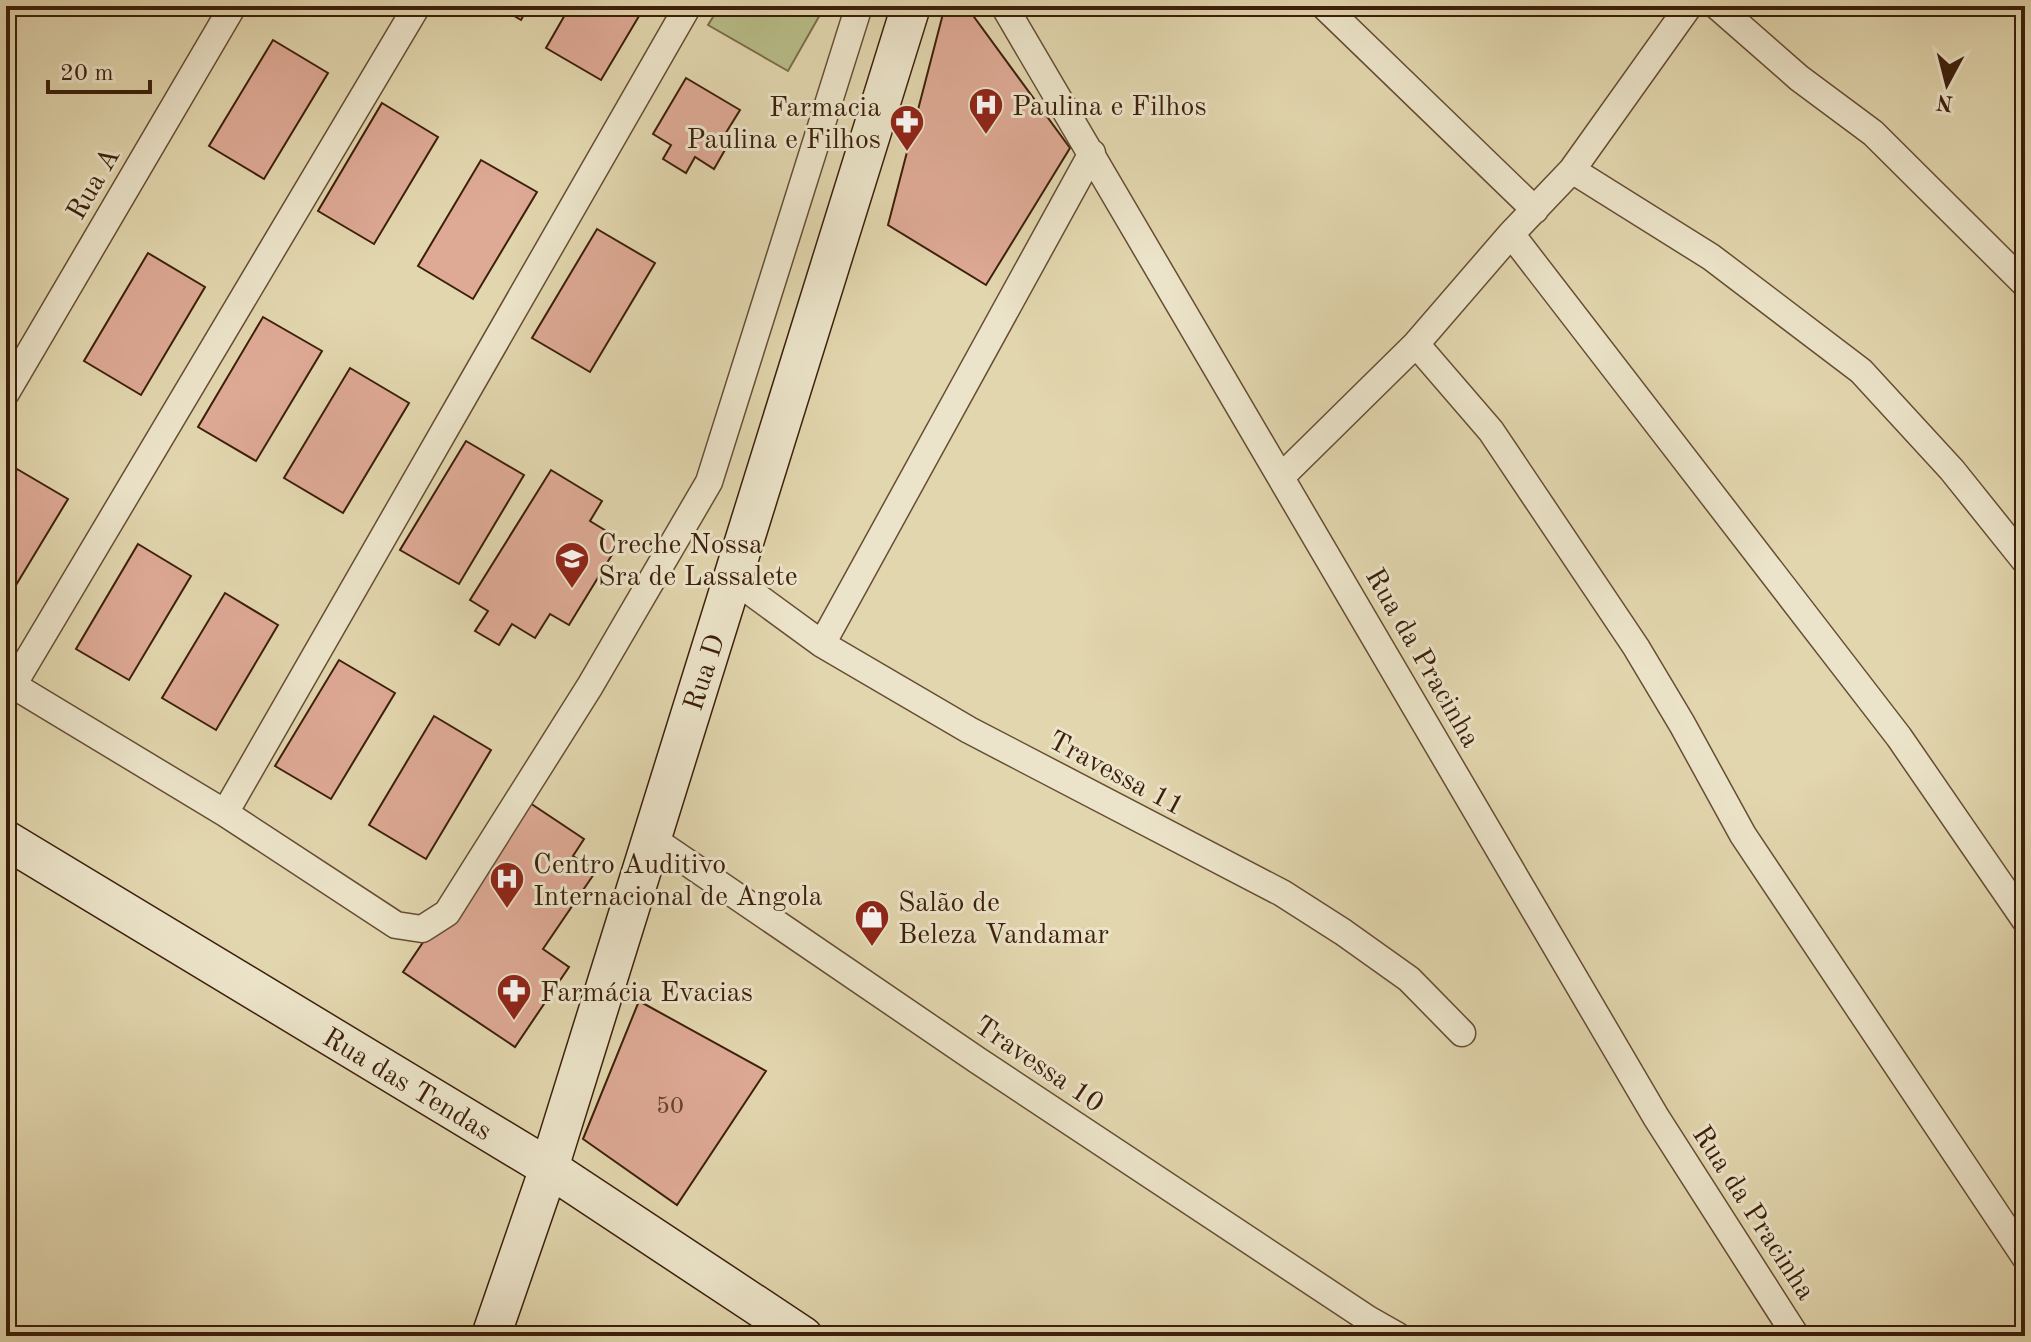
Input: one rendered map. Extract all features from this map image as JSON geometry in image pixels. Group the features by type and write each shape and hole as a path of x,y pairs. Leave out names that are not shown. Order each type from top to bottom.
{"street":[{"name":"Rua A","path":"6,393 233,6"},
{"path":"417,6 9,683 225,813 396,925 422,929 447,913 590,686 709,482 859,6"},
{"path":"225,813 688,6"},
{"name":"Rua D","path":"491,1336 549,1168 911,6"},
{"name":"Rua da Pracinha","path":"1004,6 1656,1117 1796,1336"},
{"path":"1324,6 1535,210"},
{"path":"1281,477 1416,344 1511,234 1572,170 1689,6"},
{"path":"1717,6 1799,78 1873,133 2025,284"},
{"path":"822,644 1092,153"},
{"path":"1572,170 1711,257 1861,371 1952,470 2025,561"},
{"path":"1511,234 1899,737 2025,920"},
{"path":"1416,344 1491,431 1636,647 1743,835 2025,1257"},
{"name":"Travessa 11","path":"733,579 822,644 969,730 1282,893 1409,979 1462,1033"},
{"name":"Travessa 10","path":"650,837 1363,1328 1398,1336"},
{"name":"Rua das Tendas","path":"6,840 549,1168 803,1336"}],"green space":[{"path":"720,6 825,6 788,71 708,25"}],"building":[{"path":"497,6 529,6 521,20"},
{"path":"570,6 645,6 601,80 546,48"},
{"name":"Paulina e Filhos","path":"945,6 966,6 1070,148 986,285 888,225"},
{"path":"273,40 328,73 264,179 209,146"},
{"path":"686,78 740,110 719,144 726,148 714,169 695,157 686,173 663,159 671,145 653,134"},
{"path":"382,103 438,137 374,244 318,211"},
{"path":"481,160 537,192 473,299 418,266"},
{"path":"597,229 655,263 590,372 532,338"},
{"path":"148,253 205,287 141,395 84,361"},
{"path":"263,317 322,351 256,461 198,427"},
{"path":"350,368 409,403 343,513 284,478"},
{"path":"466,441 524,475 459,584 400,550"},
{"path":"17,469 68,499 7,600 6,487"},
{"name":"Creche Nossa Sra de Lassalete","path":"551,470 602,501 590,521 621,540 569,625 550,614 535,638 512,624 499,645 475,631 488,611 470,600"},
{"path":"138,544 191,576 129,680 76,649"},
{"path":"225,593 278,625 216,730 162,698"},
{"path":"339,660 395,693 331,799 275,766"},
{"path":"434,716 491,750 426,859 369,825"},
{"name":"Centro Auditivo Internacional de Angola","path":"521,797 584,839 573,856 596,871 543,949 569,967 515,1047 403,972"},
{"path":"639,1001 766,1071 677,1205 583,1139"}],"place":[{"name":"Paulina e Filhos","path":"986,136"},
{"name":"Farmacia Paulina e Filhos","path":"907,153"},
{"name":"Creche Nossa Sra de Lassalete","path":"572,590"},
{"name":"Centro Auditivo Internacional de Angola","path":"507,910"},
{"name":"Salão de Beleza Vandamar","path":"872,948"},
{"name":"Farmácia Evacias","path":"514,1022"}]}
